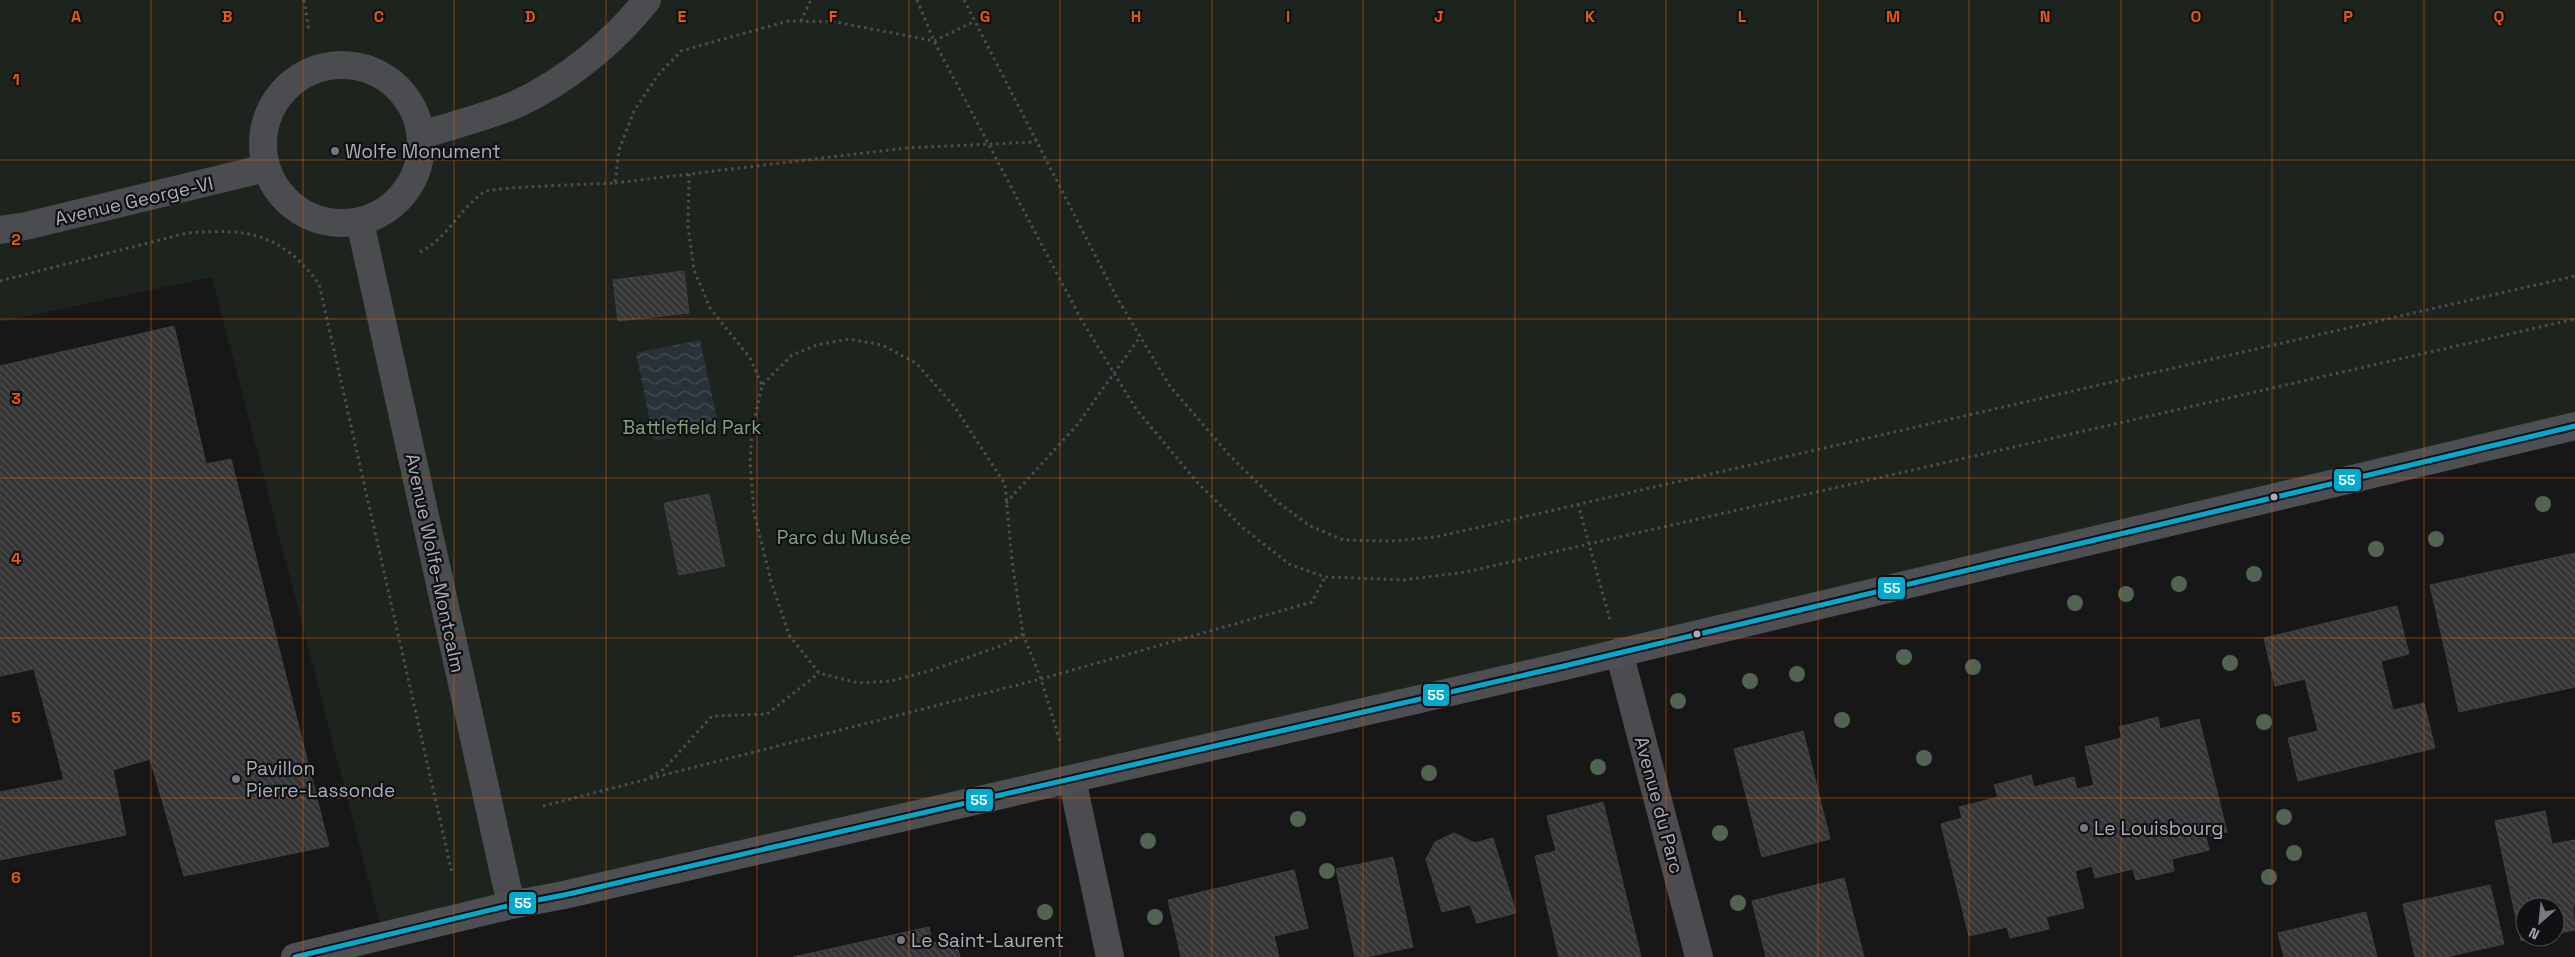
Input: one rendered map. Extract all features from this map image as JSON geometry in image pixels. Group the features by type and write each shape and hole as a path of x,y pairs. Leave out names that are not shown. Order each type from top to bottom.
{"main road":[{"path":"295,957 326,954 511,905 564,895 1072,779 2575,426"}],"street":[{"path":"422,135 517,104 570,72 624,28 647,0"},
{"path":"359,66 391,81 413,105 422,135 417,174 394,205 360,222 331,223 303,214 280,195 266,168 263,134 269,112 294,80 317,68 359,66"},
{"name":"Avenue George-VI","path":"0,230 26,226 266,168"},
{"name":"Avenue Wolfe-Montcalm","path":"360,222 511,905"},
{"name":"Avenue du Parc","path":"1619,652 1699,957"},
{"path":"1072,779 1110,957"}],"path":[{"path":"304,0 309,31"},
{"path":"801,21 811,0"},
{"path":"917,0 934,41 1081,319 1136,409 1197,482 1242,527 1289,564 1324,577 1403,580 1466,572 2575,319"},
{"path":"964,0 973,22 1116,296 1169,385 1236,462 1275,500 1310,526 1344,540 1392,541 1436,537 2575,276"},
{"path":"615,183 619,150 634,111 658,75 681,51 788,21 836,22 934,41 973,22"},
{"path":"420,252 433,245 456,222 467,205 486,190 615,183 906,148 1036,142"},
{"path":"689,174 688,226 694,270 710,308 750,358 762,385"},
{"path":"0,281 187,234 217,231 248,233 278,244 296,256 314,276 319,284 452,873"},
{"path":"1006,504 1077,425 1140,337"},
{"path":"1024,634 1003,645 953,663 891,681 858,683 819,673 790,635 771,581 754,513 750,462 752,431 762,385 792,354 817,345 849,340 882,345 916,363 954,406 1005,484 1006,504 1011,528 1012,561 1024,634 1041,679 1072,779"},
{"path":"1578,504 1619,652"},
{"path":"543,806 1041,679 1312,602 1324,577"},
{"path":"644,780 664,769 712,716 767,714 819,673"}],"green space":[{"name":"Battlefield Park","path":"0,0 2575,0 2575,433 383,936 212,277 0,322"}],"water":[{"path":"700,340 719,428 654,441 636,353"}],"building":[{"path":"684,271 689,313 618,321 613,280"},
{"path":"174,326 206,464 231,459 329,846 184,876 150,759 113,770 64,780 34,669 0,676 0,366"},
{"path":"709,494 725,566 679,575 664,503"},
{"path":"2575,553 2575,687 2459,712 2430,585"},
{"path":"2397,606 2409,654 2381,661 2393,710 2424,703 2435,748 2298,781 2288,738 2318,731 2305,679 2275,686 2264,638"},
{"name":"Le Louisbourg","path":"2158,717 2160,729 2199,719 2227,832 2206,837 2209,850 2172,859 2174,871 2136,880 2133,869 2095,878 2092,866 2075,871 2084,908 2046,917 2049,929 2010,938 2007,927 1969,936 1941,824 1962,818 1959,807 1998,797 1994,785 2031,775 2034,787 2074,777 2077,789 2094,785 2085,747 2122,738 2119,727"},
{"path":"1803,731 1830,839 1762,857 1734,749"},
{"path":"113,770 126,835 0,860 0,792"},
{"path":"1603,802 1641,957 1559,957 1535,856 1556,851 1547,816"},
{"path":"2545,811 2552,844 2575,840 2575,905 2573,906 2575,930 2565,932 2565,897 2515,897 2515,913 2495,821"},
{"path":"1454,833 1475,843 1493,838 1516,913 1477,923 1470,905 1442,912 1426,859 1435,842"},
{"path":"1393,857 1413,947 1366,957 1355,957 1336,869"},
{"path":"1294,870 1308,928 1274,936 1279,957 1181,957 1168,900"},
{"path":"1844,878 1864,957 1766,957 1752,901"},
{"path":"2490,885 2504,944 2446,957 2415,957 2403,904"},
{"path":"2366,912 2377,957 2284,957 2278,933"},
{"name":"Le Saint-Laurent","path":"929,927 932,943 955,938 960,957 793,957"}],"transit line":[{"name":"55","path":"295,957 511,905 564,895 1564,666 2575,426"}],"place":[{"name":"Wolfe Monument","path":"335,151"},
{"name":"Pavillon Pierre-Lassonde","path":"236,779"},
{"name":"Le Louisbourg","path":"2084,828"},
{"name":"Le Saint-Laurent","path":"901,940"}],"park label":[{"name":"Parc du Musée","path":"844,537"}]}
